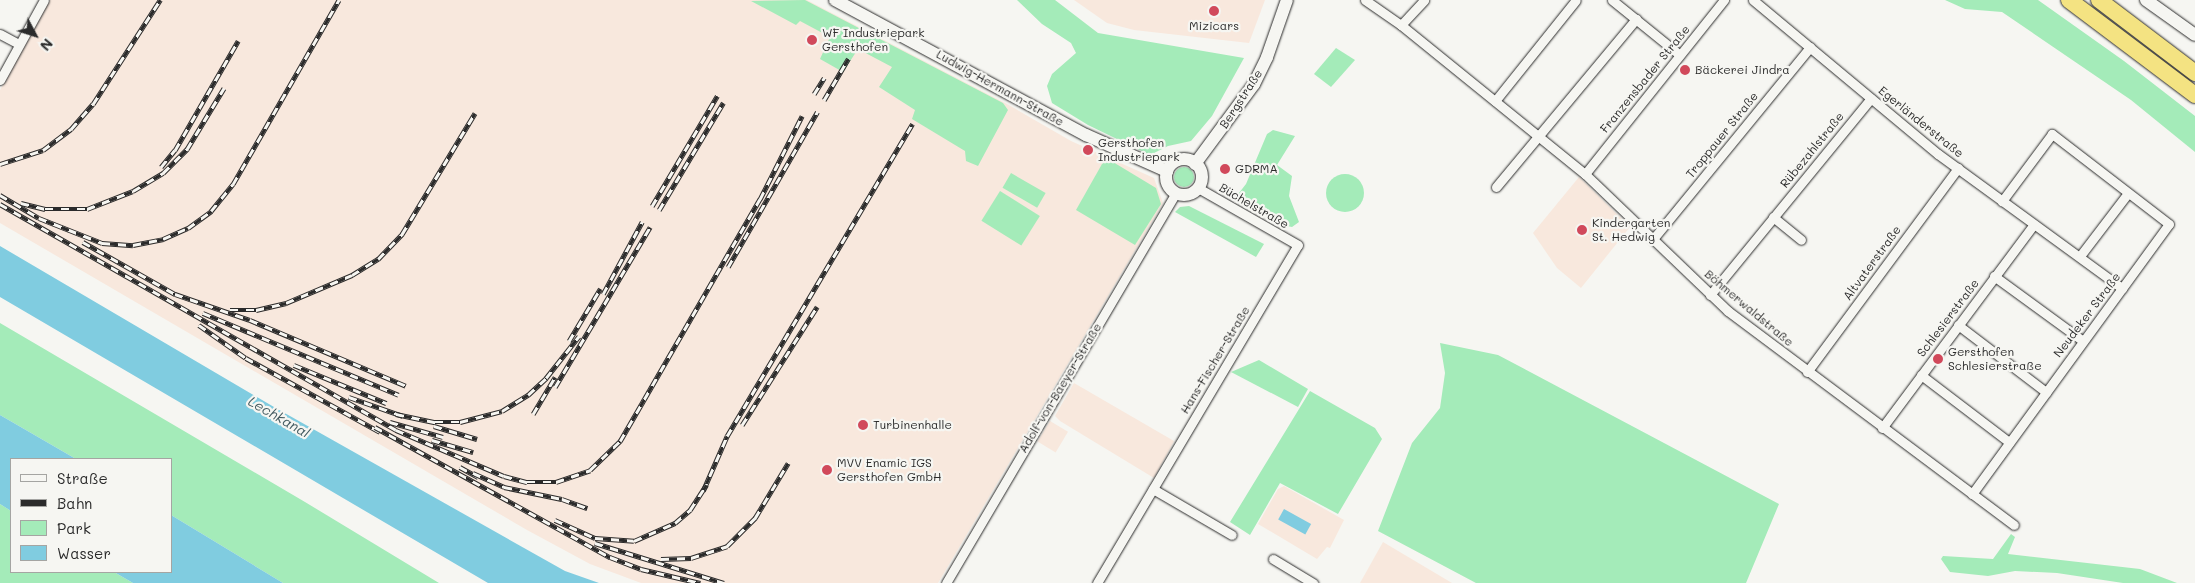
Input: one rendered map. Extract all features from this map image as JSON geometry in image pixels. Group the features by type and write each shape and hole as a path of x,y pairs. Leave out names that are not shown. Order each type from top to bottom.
{"highway":[{"path":"2069,0 2195,94"},
{"path":"2098,0 2195,73"}],"street":[{"path":"0,80 44,0"},
{"name":"Ludwig-Hermann-Straße","path":"835,0 1086,135 1167,171"},
{"name":"Bergstraße","path":"1195,164 1254,84 1267,57 1287,0"},
{"name":"Böhmerwaldstraße","path":"1365,0 1401,25 1585,174 1710,296 1807,372 2014,525"},
{"path":"1401,25 1424,0"},
{"path":"1495,101 1576,0"},
{"path":"1612,0 1680,55"},
{"name":"Egerländerstraße","path":"1753,0 1958,168 2122,288"},
{"path":"2146,0 2195,35"},
{"name":"Franzensbader Straße","path":"1585,174 1680,55 1718,2"},
{"path":"1496,187 1636,19"},
{"path":"0,34 19,44"},
{"name":"Troppauer Straße","path":"1653,239 1810,47"},
{"name":"Rübezahlstraße","path":"1710,296 1871,98"},
{"path":"2002,201 2052,134 2128,193 2080,256"},
{"path":"1180,160 1195,164 1202,175 1198,188 1191,194 1176,193 1167,183 1167,171 1180,160"},
{"name":"Altvaterstraße","path":"1807,372 1958,168"},
{"name":"Büchelstraße","path":"1198,188 1298,245"},
{"name":"Adolf-von-Baeyer-Straße","path":"946,583 1176,193"},
{"name":"Neudeker Straße","path":"1972,494 2169,224 2128,193"},
{"path":"1773,217 1801,240"},
{"name":"Schlesierstraße","path":"1882,428 2034,224"},
{"name":"Hans-Fischer-Straße","path":"1097,583 1298,245"},
{"path":"1994,276 2083,341"},
{"path":"1958,325 2046,392"},
{"path":"1921,375 2009,442"},
{"path":"1154,489 1232,535"},
{"path":"1273,559 1313,583"}],"shaded area":[{"path":"50,0 807,0 1007,104 1071,141 1154,178 1163,203 938,583 641,583 590,564 527,530 0,223 0,90"},
{"path":"1074,0 1265,0 1249,43 1134,30 1107,23"},
{"name":"Kindergarten St. Hedwig","path":"1579,177 1630,227 1581,288 1557,268 1533,233"},
{"path":"1074,383 1174,441 1154,478 1060,421 1055,416"},
{"path":"1050,421 1068,432 1056,452 1038,442"},
{"path":"1284,486 1344,520 1330,548 1327,547 1317,559 1258,524 1278,489"},
{"path":"1383,542 1452,583 1360,583"}],"green space":[{"path":"805,0 1003,103 1008,110 978,166 966,161 965,151 912,119 915,110 879,87 892,67 858,49 843,72 820,59 830,37 800,21 796,25 751,1"},
{"path":"1017,0 1055,0 1098,33 1244,58 1212,116 1191,141 1168,146 1150,155 1088,125 1052,103 1047,86 1052,74 1076,53 1071,43 1042,24"},
{"path":"1945,0 2038,0 2124,61 2195,116 2195,152 2131,100 2002,12 1965,9"},
{"path":"1336,48 1355,60 1331,87 1314,74"},
{"path":"1273,130 1295,136 1277,165 1292,176 1289,196 1299,222 1292,227 1282,225 1235,198 1246,184 1267,134"},
{"path":"1108,159 1156,188 1161,204 1135,245 1076,210 1102,164"},
{"path":"1184,167 1191,170 1194,177 1191,184 1184,187 1177,184 1174,177 1177,170"},
{"path":"1011,173 1046,193 1037,208 1002,188"},
{"path":"1345,174 1358,180 1364,193 1358,206 1345,212 1332,206 1326,193 1332,180"},
{"path":"1000,191 1040,216 1021,246 981,221"},
{"path":"1189,206 1264,244 1256,257 1175,212 1180,207"},
{"path":"0,323 439,583 283,583 172,516 172,458 74,458 0,415"},
{"path":"1440,343 1498,355 1779,504 1746,583 1476,583 1378,531 1412,443 1440,408 1445,373"},
{"path":"1259,360 1308,389 1298,407 1231,372"},
{"path":"1310,391 1375,428 1382,439 1338,514 1280,483 1250,535 1230,522"},
{"path":"0,504 10,510 10,573 116,573 133,583 0,583"},
{"path":"2011,534 2015,537 2008,554 2140,569 2177,583 2123,583 2057,573 2015,571 1988,576 1950,572 1941,559 1943,556 1993,559"}],"water":[{"name":"Lechkanal","path":"0,246 274,407 565,571 599,583 488,583 0,297"},
{"path":"0,415 74,458 10,458 10,510 0,504"},
{"path":"1284,509 1311,524 1305,535 1278,519"},
{"path":"172,516 283,583 133,583 116,573 172,573"}],"railway":[{"path":"0,164 43,150 71,129 93,104 160,0"},
{"path":"0,195 39,218 102,243 133,245 163,239 188,228 211,211 233,184 339,0"},
{"path":"161,167 175,150 238,41"},
{"path":"824,100 848,59"},
{"path":"814,94 824,78"},
{"path":"21,203 45,209 87,209 133,191 163,173 187,149 224,88"},
{"path":"652,206 717,96"},
{"path":"659,210 723,103"},
{"path":"728,267 817,112"},
{"path":"230,310 256,310 286,303 352,275 378,259 402,234 475,113"},
{"path":"0,204 396,430 504,476 527,482 556,482 590,470 620,441 760,199 802,116"},
{"path":"703,491 727,436 912,124"},
{"path":"603,294 642,222"},
{"path":"555,387 650,227"},
{"path":"83,242 175,294 250,320 406,386"},
{"path":"569,341 600,289"},
{"path":"742,425 817,307"},
{"path":"203,313 399,395"},
{"path":"199,325 246,358 380,432"},
{"path":"396,414 435,422 460,422 502,411 528,395 546,378 579,336"},
{"path":"294,365 386,403"},
{"path":"533,414 555,377"},
{"path":"349,397 403,416"},
{"path":"390,422 443,437"},
{"path":"434,426 477,439"},
{"path":"375,427 610,557 641,569 700,583"},
{"path":"432,440 473,452"},
{"path":"661,559 691,558 727,546 755,518 788,463"},
{"path":"460,467 478,477"},
{"path":"473,473 504,487 562,499 587,508"},
{"path":"555,520 595,538 634,541 675,523 690,510 706,485"},
{"path":"595,543 724,583"}],"place":[{"name":"Mizicars","path":"1214,11"},
{"name":"WF Industriepark Gersthofen","path":"812,40"},
{"name":"Bäckerei Jindra","path":"1685,70"},
{"name":"Gersthofen Industriepark","path":"1088,150"},
{"name":"GDRMA","path":"1225,169"},
{"name":"Kindergarten St. Hedwig","path":"1582,230"},
{"name":"Gersthofen Schlesierstraße","path":"1938,359"},
{"name":"Turbinenhalle","path":"863,425"},
{"name":"MVV Enamic IGS Gersthofen GmbH","path":"827,470"}]}
